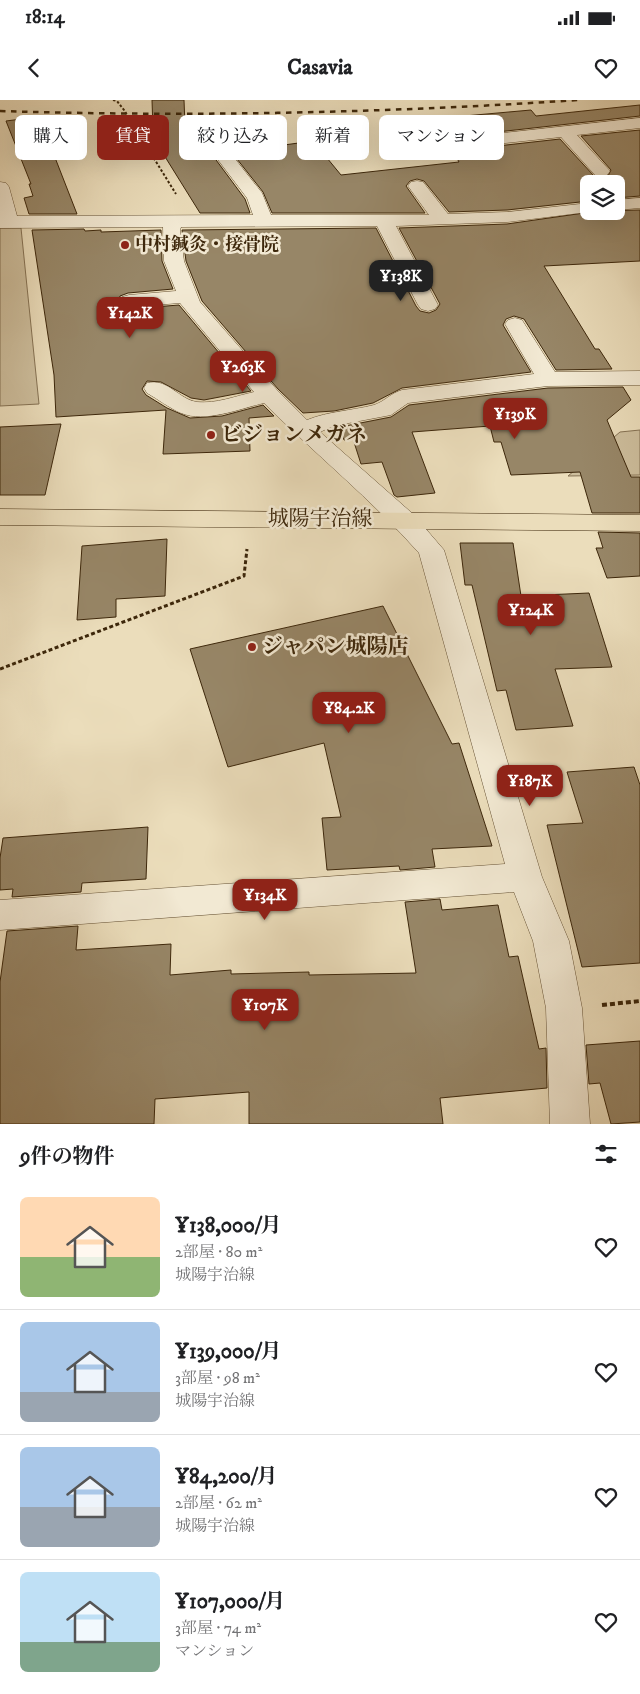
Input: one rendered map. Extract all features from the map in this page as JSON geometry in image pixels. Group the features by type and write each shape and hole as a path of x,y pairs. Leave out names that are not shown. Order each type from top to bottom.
{"main road":[{"name":"城陽宇治線","path":"0,517 640,523"}],"street":[{"path":"504,138 640,122"},
{"path":"565,131 601,171"},
{"path":"227,160 256,196 264,221"},
{"path":"417,186 443,220"},
{"path":"0,187 5,222 443,220 507,217 580,209"},
{"path":"625,204 640,202"},
{"path":"384,221 428,305"},
{"path":"183,222 170,230 174,260 191,304 269,395 304,430 404,520 431,550 525,877 551,941 564,1008 570,1124"},
{"path":"129,301 188,296"},
{"path":"515,324 548,379"},
{"path":"304,430 327,420 384,410 402,397 548,379 640,378"},
{"path":"155,388 189,408 203,409 269,395"},
{"path":"0,915 525,877"}],"path":[{"path":"113,100 117,101 124,110 183,222"},
{"path":"0,669 244,576 250,519"}],"shaded area":[{"path":"0,228 21,228 39,404 0,406"},
{"path":"640,430 640,475 568,476 620,432"}],"building":[{"path":"152,100 184,100 185,115 179,115 179,160 216,160 245,199 250,213 200,213 167,160 169,160 169,115 152,115"},
{"path":"640,105 640,116 504,131 504,115 475,115 531,110 536,116"},
{"path":"15,120 15,144 6,121"},
{"path":"640,130 640,196 625,197 625,175 608,175 611,170 581,136"},
{"path":"560,139 593,175 580,175 580,202 507,210 449,212 424,181 417,179 410,181 406,186 425,213 272,213 263,192 238,160 287,160 287,145 297,143 297,160 329,160 341,175 459,162 458,160 504,160 504,145"},
{"path":"21,160 56,160 77,214 29,214 24,198 33,196 29,184 31,184"},
{"path":"625,210 640,210 640,261 544,266 595,349 599,349 612,369 556,370 524,319 514,316 506,319 503,325 531,372 402,388 373,403 334,411 303,413 278,389 202,301 186,261 182,230 376,228 416,306 420,311 429,313 436,310 440,304 399,228 507,224 580,214 580,220 625,220"},
{"path":"84,229 85,231 101,230 101,232 161,230 162,261 173,289 128,293 120,296 118,302 121,307 129,309 179,305 251,391 204,400 191,398 161,382 147,381 142,389 146,395 167,408 190,418 222,416 263,405 274,416 249,418 250,451 163,454 166,410 56,417 54,375 32,230"},
{"path":"623,387 631,400 607,420 631,477 640,477 640,513 592,513 580,472 511,475 501,442 494,442 490,426 412,432 435,493 397,497 394,495 382,462 361,464 353,439 344,440 340,427 391,417 409,405 548,388"},
{"path":"61,424 45,495 0,495 0,427"},
{"path":"598,532 640,533 640,576 607,578 596,548 603,548"},
{"path":"167,539 165,596 116,599 116,617 77,620 82,546"},
{"path":"460,543 513,543 521,596 589,593 612,667 555,669 573,726 516,730 506,690 497,691 472,585 465,585"},
{"path":"383,606 452,744 459,743 492,846 432,849 435,867 400,870 399,866 327,870 322,818 341,817 324,743 228,767 190,649"},
{"path":"634,767 640,785 640,963 582,967 547,825 583,823 567,772"},
{"path":"148,827 146,879 82,883 81,892 12,897 13,889 0,890 0,858 3,838"},
{"path":"440,899 442,910 498,905 509,957 518,956 539,1049 546,1048 547,1088 440,1098 443,1124 249,1124 249,1092 155,1099 154,1124 0,1124 0,982 7,931 78,926 76,950 171,944 170,975 231,970 231,974 309,972 309,975 416,973 405,902"},
{"path":"640,1041 640,1122 611,1124 600,1083 589,1084 586,1045"}],"railway":[{"path":"0,111 145,114 289,113 578,100"}],"place":[{"name":"中村鍼灸・接骨院","path":"125,245"},
{"name":"ビジョンメガネ","path":"211,435"},
{"name":"ジャパン城陽店","path":"252,647"}]}
